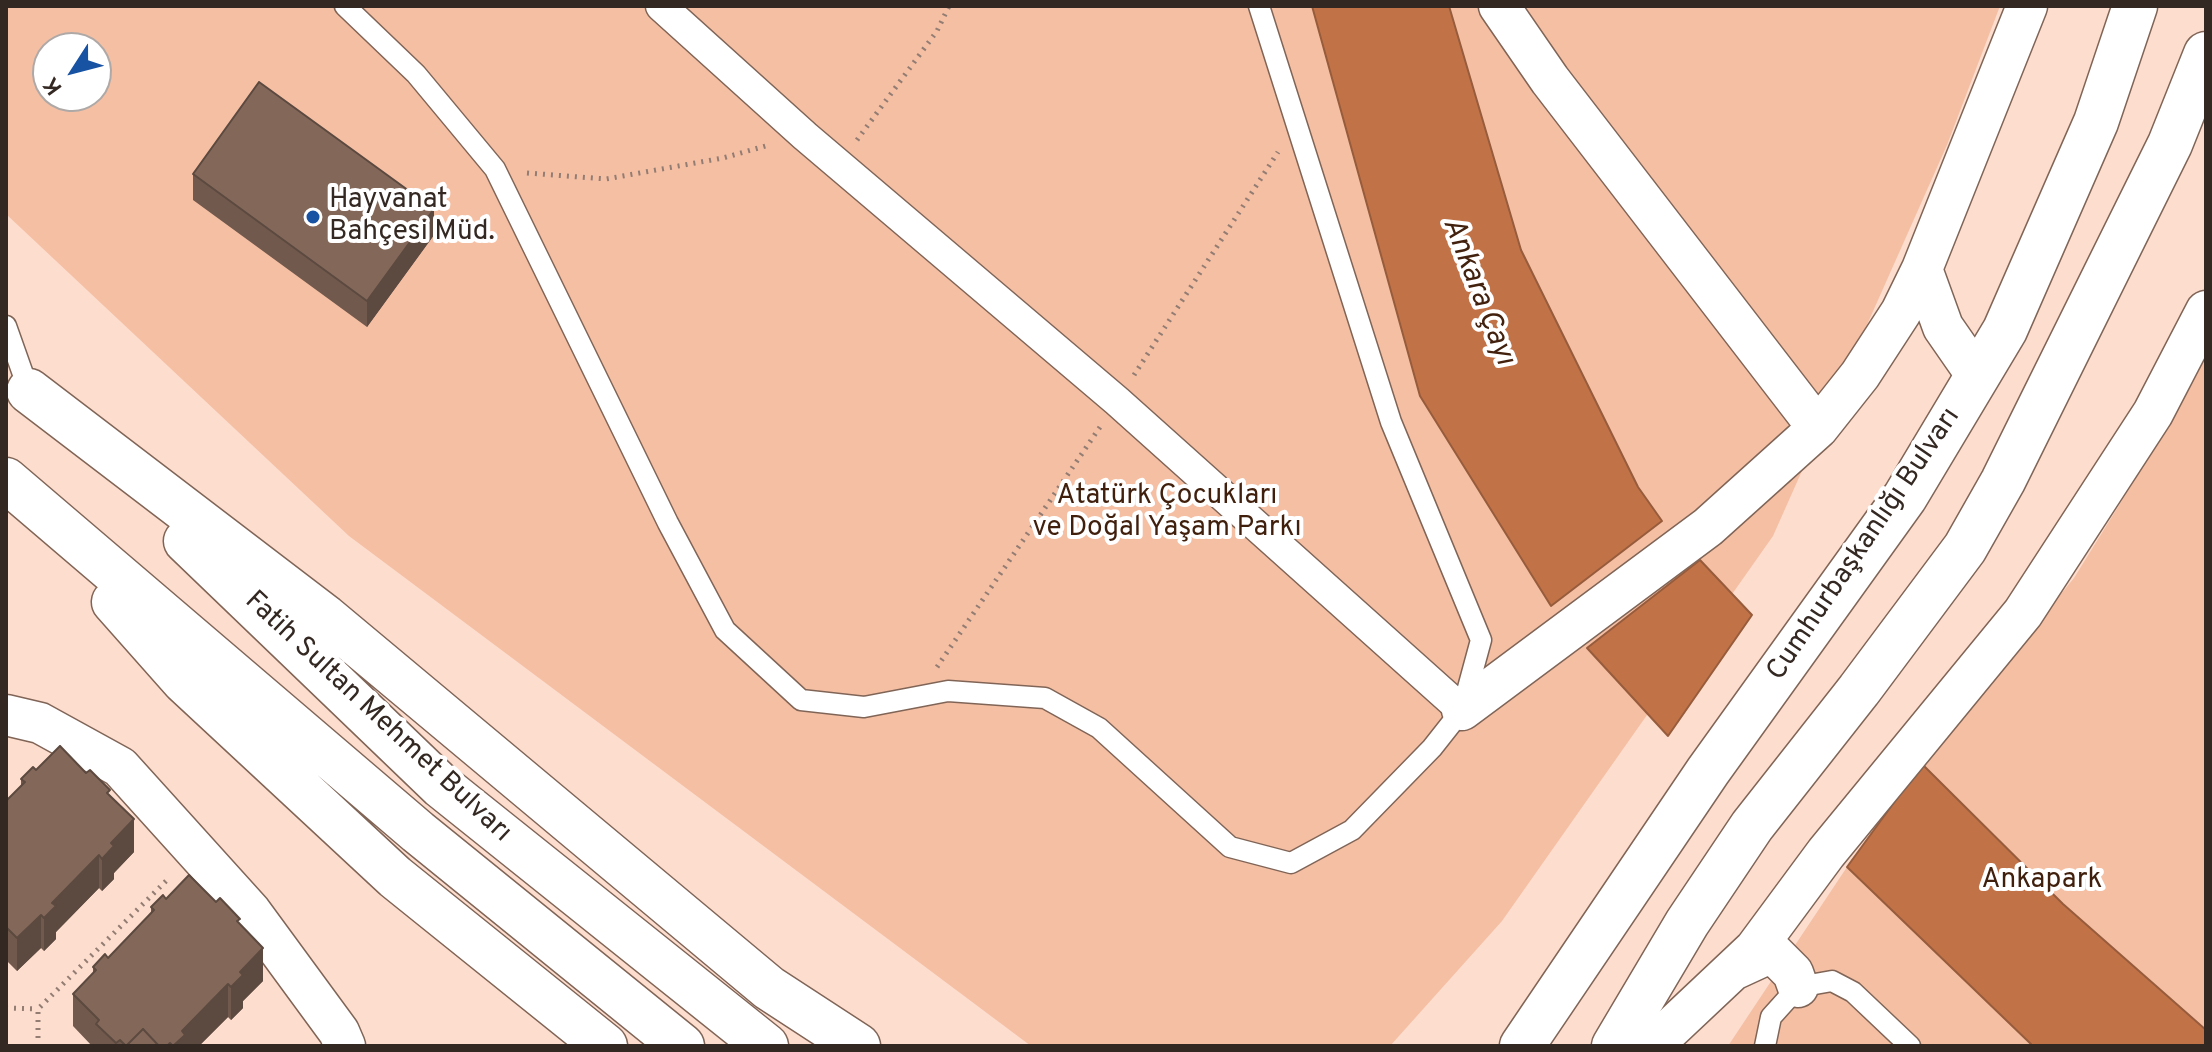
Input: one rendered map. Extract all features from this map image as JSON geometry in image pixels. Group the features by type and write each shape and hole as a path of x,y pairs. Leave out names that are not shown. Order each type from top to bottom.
{"main road":[{"name":"Cumhurbaşkanlığı Bulvarı","path":"1522,1046 1708,771 1905,497 2005,330 2096,122 2135,6"},
{"path":"1614,1046 1687,923 1752,826 1965,548 2003,481 2170,144 2206,54"},
{"path":"18,380 325,617 769,988 858,1046"},
{"name":"Fatih Sultan Mehmet Bulvarı","path":"18,380 441,786 766,1046"},
{"path":"6,480 184,681 395,877 605,1046"},
{"name":"Fatih Sultan Mehmet Bulvarı","path":"6,480 406,822 682,1046"}],"street":[{"path":"661,6 805,136 1117,401 1462,710 1708,527 1818,428 1860,375 1901,312 1922,269 2027,6"},
{"path":"1499,6 1550,80 1818,428"},
{"path":"1922,269 1943,327 1977,376"},
{"path":"1652,1046 1755,949 1826,853 2023,613 2153,413 2206,311"},
{"path":"6,715 40,723 120,767 251,912 339,1032 345,1046"},
{"path":"1730,971 1772,952 1793,973 1798,987"}],"lane":[{"path":"345,6 416,74 495,169 668,523 725,630 801,700 864,707 948,691 1045,698 1099,728 1230,847 1291,863 1352,830 1432,748 1462,710 1481,640 1391,422 1259,6"},
{"path":"6,326 18,380"},
{"path":"1765,1046 1771,1017 1798,987 1832,981 1853,992 1910,1046"}],"path":[{"path":"839,165 937,31 949,6"},
{"path":"495,169 567,178 606,179 723,158 805,136"},
{"path":"38,1046 38,1009 196,851"},
{"path":"6,1008 38,1009"}],"green space":[{"name":"Atatürk Çocukları ve Doğal Yaşam Parkı","path":"6,6 2000,6 1947,145 1773,536 1502,921 1390,1046 1031,1046 349,536 6,214"},
{"name":"Ankapark","path":"2206,350 2206,1046 1728,1046 1847,867 1922,764 2074,578 2139,473"}],"water":[{"name":"Ankara Çayı","path":"1312,6 1449,6 1521,250 1638,487 1662,521 1551,606 1420,396"},
{"path":"1700,560 1752,615 1668,736 1587,648"},
{"path":"1922,764 2063,904 2206,1030 2206,1046 2033,1046 1847,867"}],"building":[{"name":"Hayvanat Bahçesi Müd.","path":"259,82 434,209 367,301 193,174"},
{"path":"60,746 86,773 90,770 110,790 107,793 134,819 111,843 114,846 102,859 99,855 52,903 56,906 44,918 41,915 17,938 6,927 6,801 25,782 21,779 33,767 36,770"},
{"path":"189,875 216,902 220,898 263,948 240,972 243,975 231,987 228,984 182,1031 185,1035 173,1046 170,1043 159,1046 143,1029 126,1046 120,1040 116,1043 96,1024 99,1020 73,994 96,970 93,967 105,954 108,958 154,910 151,907 163,895 166,899"},
{"path":"143,1029 159,1046 126,1046"}],"place":[{"name":"Hayvanat Bahçesi Müd.","path":"313,217"}]}
